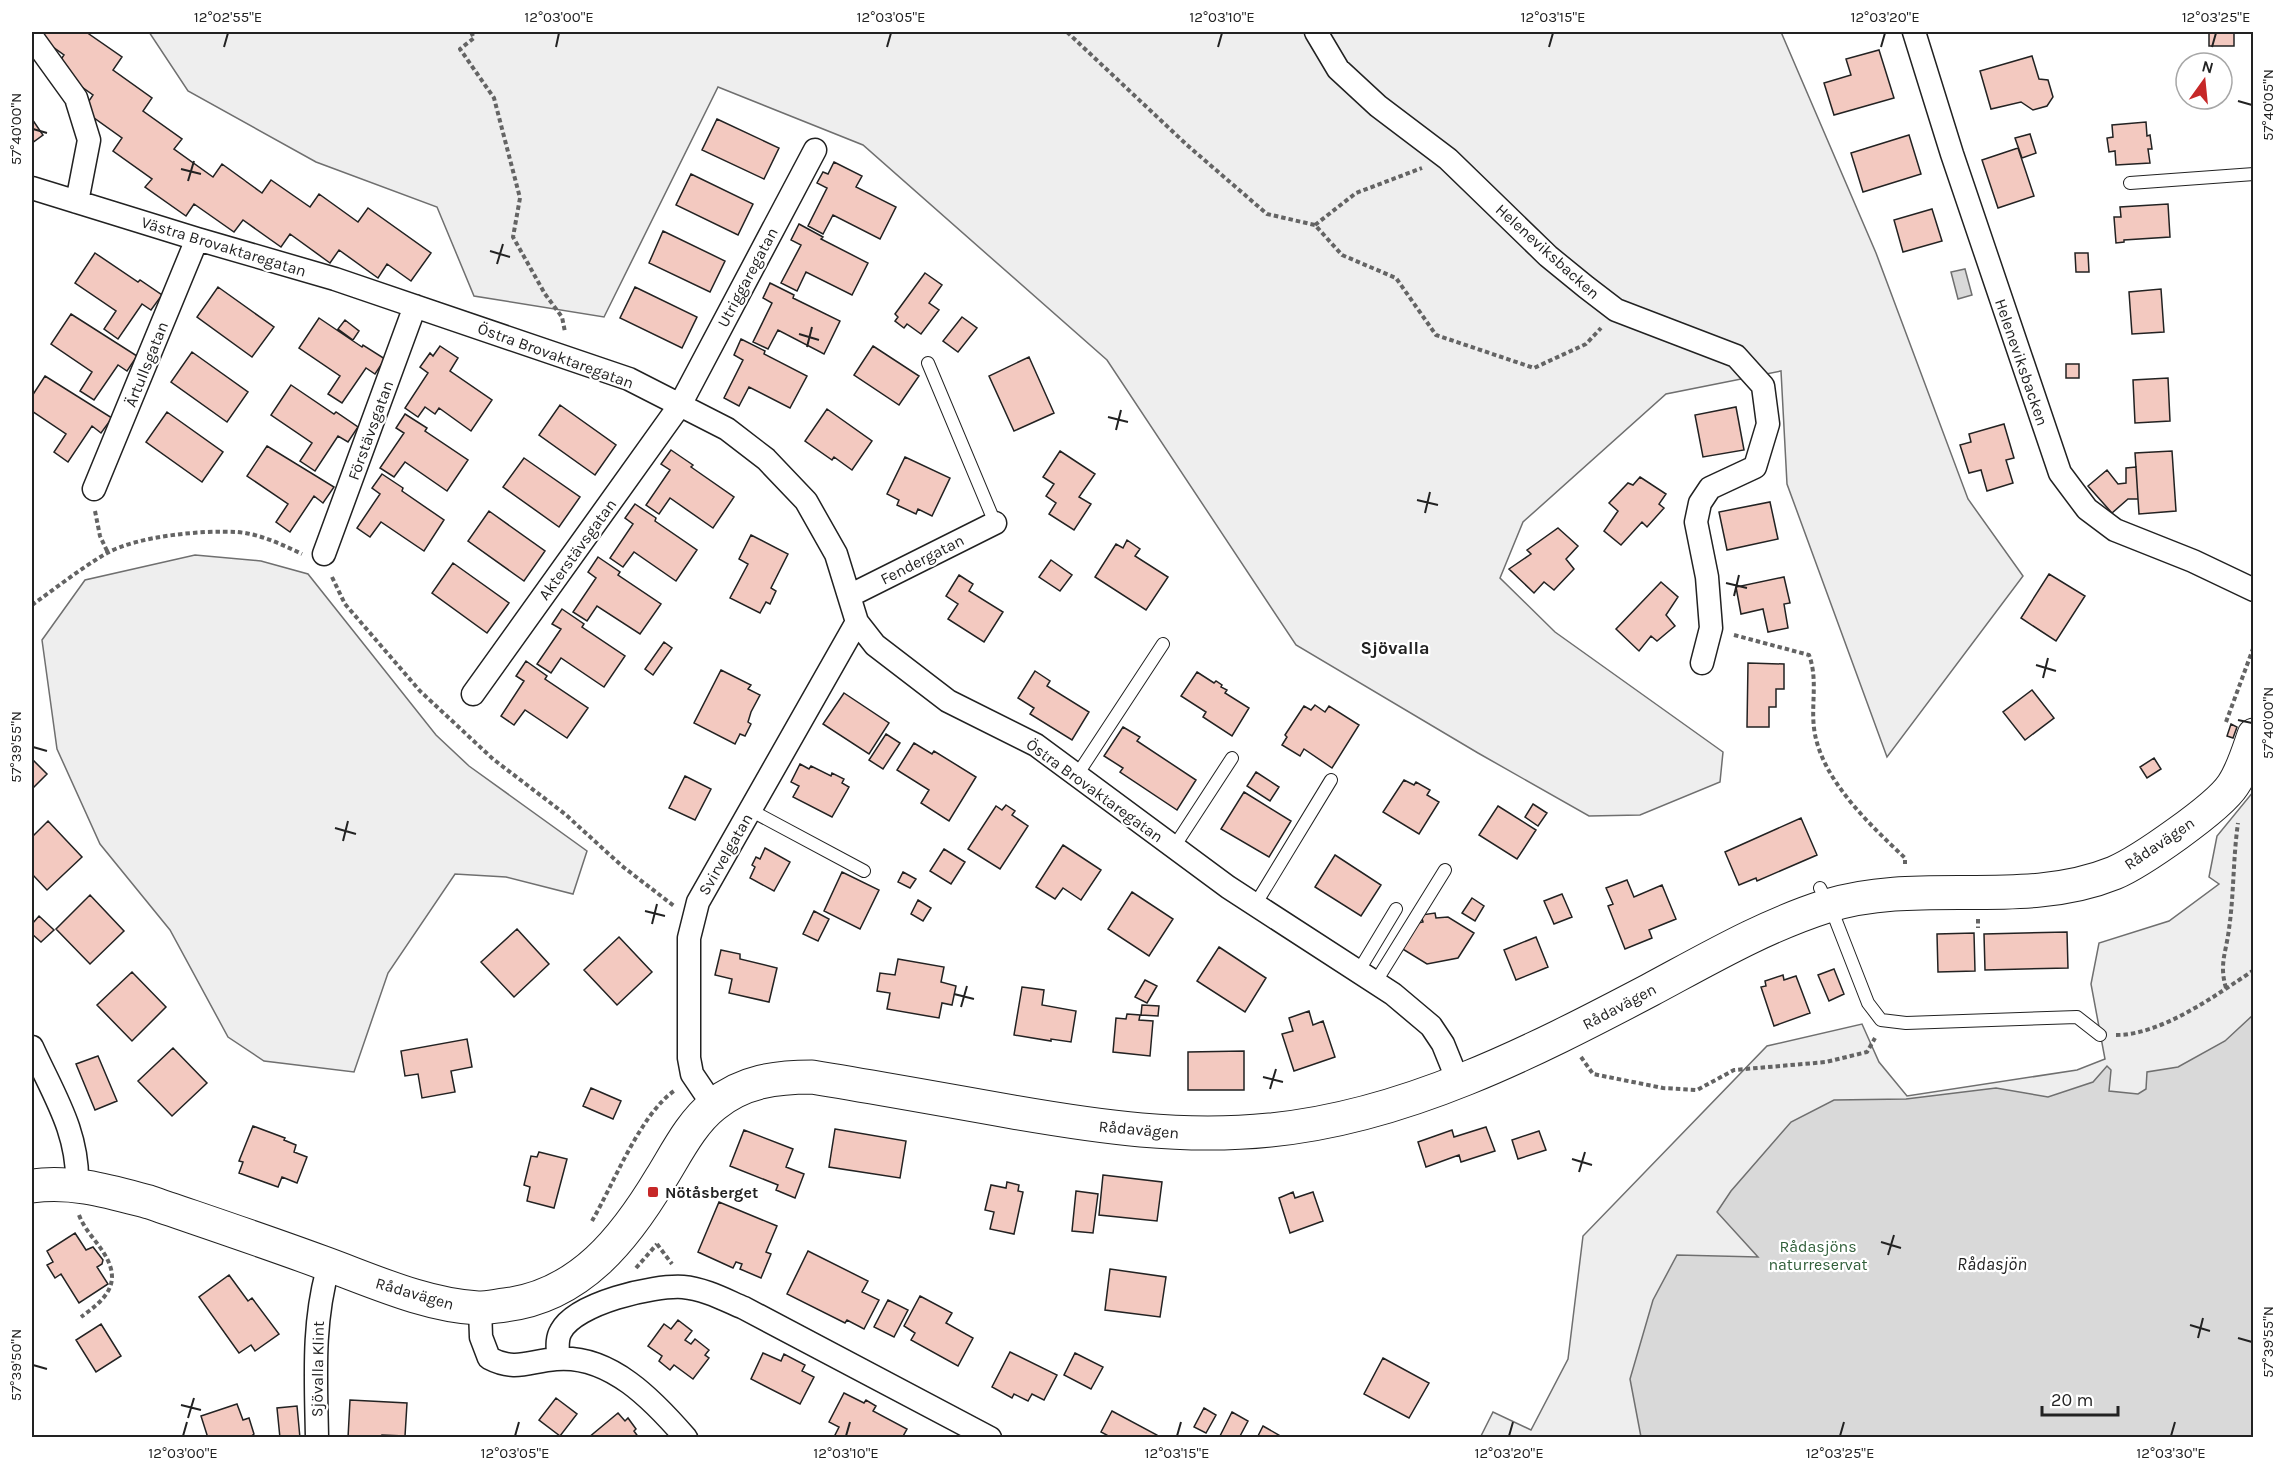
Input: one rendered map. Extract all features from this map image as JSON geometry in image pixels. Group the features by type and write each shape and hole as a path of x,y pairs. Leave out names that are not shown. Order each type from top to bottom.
{"street":[{"name":"Heleneviksbacken","path":"1316,32 1338,69 1378,106 1448,159 1548,256 1616,310 1736,356 1763,386 1768,424 1755,466 1710,488 1700,503 1696,522 1707,577 1711,628 1702,663"},
{"name":"Heleneviksbacken","path":"1914,32 1956,165 2060,473 2087,509 2115,530 2193,561 2253,590"},
{"path":"32,37 76,98 89,140 77,202"},
{"name":"Utriggaregatan","path":"680,405 815,150"},
{"name":"Västra Brovaktaregatan","path":"32,188 197,240 335,279 415,306"},
{"name":"Ärtullsgatan","path":"94,489 197,240"},
{"name":"Östra Brovaktaregatan","path":"415,306 629,379 727,429 766,459 806,501 836,554 857,621 875,645 948,700 1036,745 1255,905 1393,994 1431,1026 1443,1044 1458,1081"},
{"name":"Förstävsgatan","path":"324,554 415,306"},
{"name":"Akterstävsgatan","path":"474,694 680,405"},
{"name":"Fendergatan","path":"849,596 995,523"},
{"name":"Svirvelgatan","path":"704,1093 689,1058 691,922 698,902 857,621"},
{"name":"Rådavägen","path":"32,1186 78,1199 109,1191 149,1202 406,1292 451,1305 480,1308 515,1304 558,1290 581,1276 598,1262 622,1236 694,1127 704,1093 733,1092 754,1083 779,1077 812,1077 1134,1131 1203,1134 1271,1130 1320,1123 1381,1108 1458,1081 1579,1027 1825,897 2058,889 2115,872 2135,861 2224,796 2243,766 2238,733"},
{"path":"32,1047 68,1122 77,1157 78,1199"},
{"name":"Sjövalla Klint","path":"317,1437 315,1344 319,1308 330,1265"},
{"path":"558,1358 559,1336 566,1324 575,1317 610,1300 634,1292 660,1287 685,1287 708,1293 744,1308 990,1437"},
{"path":"480,1308 481,1337 489,1358 499,1363 515,1366 558,1358 592,1363 611,1371 648,1396 686,1437"}],"lane":[{"path":"2130,183 2253,174"},
{"path":"928,363 995,523"},
{"path":"1077,775 1163,644"},
{"path":"1174,847 1232,758"},
{"path":"1255,905 1330,780"},
{"path":"750,810 864,871"},
{"path":"1366,977 1445,870"},
{"path":"1825,897 1868,1003 1881,1020 1906,1023 2077,1017 2100,1035"},
{"path":"1366,977 1396,909"}],"path":[{"path":"471,32 474,38 460,49 494,98 520,198 513,237 545,294 562,317 570,358"},
{"path":"1066,32 1187,145 1268,214 1315,225 1342,255 1396,278 1436,335 1534,368 1586,344 1616,310"},
{"path":"1315,225 1356,193 1448,159"},
{"path":"94,489 95,515 100,536 108,553"},
{"path":"32,605 108,553 130,545 178,535 238,532 275,540 308,557 324,554 333,582 345,604 420,691 493,759 565,814 614,859 677,908"},
{"path":"1711,628 1809,655 1814,684 1813,725 1820,756 1857,809 1905,858 1905,874"},
{"path":"2238,733 2253,646"},
{"path":"2224,796 2240,809 2233,856 2229,929 2222,968 2226,988"},
{"path":"2100,1035 2125,1035 2147,1030 2176,1017 2253,970"},
{"path":"1578,1052 1583,1064 1593,1074 1663,1088 1697,1090 1734,1070 1826,1062 1867,1052 1874,1041 1881,1020"},
{"path":"588,1228 633,1145 654,1112 671,1093 704,1093"},
{"path":"78,1199 82,1224 106,1256 111,1282 106,1296 81,1317"},
{"path":"651,1234 661,1251 674,1265"}],"green space":[{"path":"149,32 1781,32 1876,253 1968,499 2023,576 1887,757 1787,484 1781,371 1666,394 1523,522 1500,578 1555,632 1723,752 1720,782 1640,815 1589,816 1296,645 1107,360 863,145 718,87 604,317 474,296 437,207 316,162 188,91"},
{"path":"195,555 261,561 308,574 436,735 469,766 587,851 573,894 506,877 455,874 388,973 354,1072 264,1061 228,1037 170,930 100,844 57,749 42,640 85,580"},
{"name":"Rådasjön","path":"2253,792 2253,1437 1480,1438 1493,1412 1531,1430 1568,1359 1583,1236 1767,1046 1862,1024 1879,1062 1907,1096 2077,1070 2105,1059 2091,984 2099,943 2169,921 2219,884 2209,877 2217,836"}],"water":[{"path":"1965,269 1972,295 1958,299 1951,272"},
{"name":"Rådasjön","path":"2253,1015 2253,1437 1641,1437 1630,1379 1653,1300 1677,1255 1758,1257 1717,1212 1731,1191 1791,1122 1834,1100 1906,1099 1996,1088 2048,1097 2093,1082 2107,1066 2111,1070 2109,1091 2138,1094 2146,1089 2147,1072 2178,1067 2225,1041"}],"building":[{"path":"32,32 86,32 122,57 113,70 152,98 143,111 182,139 174,149 213,177 222,164 262,193 271,180 310,207 319,194 358,222 368,208 431,253 411,281 387,264 378,278 339,250 330,263 290,234 281,247 243,220 234,232 194,204 186,216 145,187 152,179 113,151 122,138 83,110 93,95 55,68 64,55"},
{"path":"2209,32 2234,32 2234,46 2209,46"},
{"path":"1879,50 1894,98 1834,115 1824,83 1851,75 1846,59"},
{"path":"2032,56 2039,79 2048,80 2053,97 2047,106 2033,110 2021,102 1991,109 1980,71"},
{"path":"32,119 43,135 32,143"},
{"path":"717,119 779,148 764,179 702,150"},
{"path":"2146,122 2147,136 2150,135 2152,149 2148,149 2150,163 2116,165 2115,151 2109,152 2107,138 2113,137 2112,125"},
{"path":"2030,134 2036,153 2022,158 2015,138"},
{"path":"1909,135 1921,174 1863,192 1851,153"},
{"path":"2018,148 2034,196 1998,208 1982,160"},
{"path":"834,162 862,176 856,187 896,207 880,239 833,215 823,234 808,226 827,188 817,183 823,172 828,174"},
{"path":"691,174 753,204 738,235 676,205"},
{"path":"2168,204 2170,237 2124,240 2124,242 2116,243 2114,217 2121,217 2120,207"},
{"path":"1932,209 1942,241 1903,252 1894,220"},
{"path":"799,224 823,237 821,239 868,263 852,295 806,272 797,291 781,283 801,245 791,240"},
{"path":"663,231 725,261 710,292 649,263"},
{"path":"95,253 162,295 151,310 142,304 118,339 104,329 116,311 75,283"},
{"path":"2075,253 2088,253 2089,272 2076,272"},
{"path":"925,273 942,285 929,303 939,310 921,334 907,324 904,328 895,321 898,317 895,314"},
{"path":"770,283 794,295 793,298 840,321 824,354 778,330 768,349 753,342 772,303 763,298"},
{"path":"218,287 274,327 252,357 197,317"},
{"path":"635,287 697,317 682,348 620,318"},
{"path":"2161,289 2164,332 2132,334 2129,292"},
{"path":"71,314 137,356 127,371 118,365 94,400 80,391 92,372 51,344"},
{"path":"962,317 977,328 958,352 943,341"},
{"path":"319,318 362,347 363,345 385,359 375,374 366,368 342,403 328,394 340,376 299,348"},
{"path":"345,320 359,331 353,340 338,329"},
{"path":"741,339 765,351 764,354 807,376 790,408 749,387 739,406 724,398 743,360 734,355"},
{"path":"440,346 458,358 450,371 492,400 471,431 439,408 435,414 425,407 418,417 405,408 428,373 420,367 430,353 433,356"},
{"path":"873,346 919,376 899,405 854,375"},
{"path":"192,352 248,392 227,422 171,382"},
{"path":"1029,357 1054,413 1014,431 989,376"},
{"path":"2066,364 2079,364 2079,378 2066,378"},
{"path":"45,376 112,418 101,433 92,426 68,462 54,452 66,434 32,411 32,396"},
{"path":"2168,378 2170,421 2135,423 2133,380"},
{"path":"291,385 358,427 348,442 338,436 315,471 300,461 312,443 271,415"},
{"path":"560,405 616,445 595,475 539,435"},
{"path":"1736,407 1744,450 1703,457 1695,415"},
{"path":"827,409 872,441 852,470 834,457 832,460 805,441"},
{"path":"167,412 223,452 202,482 146,442"},
{"path":"405,414 427,428 425,431 468,460 447,491 405,462 394,477 380,468 404,433 396,428"},
{"path":"2004,424 2014,458 2006,460 2013,483 1987,491 1981,470 1969,473 1960,445 1971,442 1969,434"},
{"path":"267,446 334,487 323,503 314,496 290,532 276,522 288,504 247,476"},
{"path":"671,450 734,497 713,528 670,498 659,514 646,505 670,470 661,464"},
{"path":"1060,451 1095,474 1079,497 1091,504 1074,530 1049,514 1056,503 1046,496 1054,484 1043,477"},
{"path":"2172,451 2176,511 2139,514 2135,453"},
{"path":"905,457 950,478 932,516 918,509 916,514 897,505 899,500 887,494"},
{"path":"524,458 580,497 559,527 503,487"},
{"path":"2136,467 2138,499 2128,499 2112,513 2088,486 2107,470 2118,484 2126,483 2126,468"},
{"path":"382,474 444,520 424,551 381,522 370,537 357,528 380,494 372,488"},
{"path":"1640,477 1666,494 1659,504 1664,508 1647,527 1642,522 1621,545 1604,531 1618,511 1609,503 1628,483 1633,485"},
{"path":"1770,502 1778,539 1727,550 1719,512"},
{"path":"635,504 697,550 676,581 634,552 623,567 610,558 633,524 625,518"},
{"path":"489,511 545,551 524,581 468,541"},
{"path":"1558,528 1578,546 1566,559 1574,569 1554,590 1544,582 1534,593 1509,569 1531,554 1527,550"},
{"path":"751,535 788,554 771,588 776,591 770,604 766,602 760,613 730,598 748,564 739,559"},
{"path":"1127,540 1140,549 1135,556 1168,577 1146,610 1095,577 1116,544 1123,548"},
{"path":"598,557 620,572 618,575 661,604 640,634 597,606 587,621 573,612 596,578 588,572"},
{"path":"1051,560 1072,575 1060,591 1039,577"},
{"path":"453,563 509,603 487,633 432,593"},
{"path":"2049,574 2085,596 2056,641 2021,618"},
{"path":"959,575 973,584 969,591 1003,612 984,642 948,619 958,604 946,596"},
{"path":"1784,577 1790,603 1784,604 1788,628 1768,632 1763,609 1741,614 1736,587"},
{"path":"1661,582 1678,597 1666,615 1675,626 1657,641 1651,636 1639,651 1616,629"},
{"path":"562,609 584,624 582,627 625,656 604,687 561,658 551,673 537,664 561,629 552,624"},
{"path":"664,642 672,648 653,675 645,669"},
{"path":"526,661 547,676 545,679 588,708 567,738 525,710 514,725 501,716 524,681 516,676"},
{"path":"1748,663 1784,664 1784,689 1776,689 1776,707 1769,707 1769,727 1747,727"},
{"path":"721,670 751,685 748,689 760,695 751,712 748,722 751,724 745,736 740,734 735,744 694,723"},
{"path":"1035,671 1050,681 1047,686 1089,712 1072,740 1030,714 1034,708 1018,698"},
{"path":"1197,672 1214,683 1216,681 1222,685 1221,687 1227,690 1225,693 1249,708 1232,736 1203,717 1206,712 1181,696"},
{"path":"2032,690 2054,718 2025,740 2003,712"},
{"path":"844,693 889,723 869,754 823,724"},
{"path":"1315,705 1325,712 1329,706 1359,725 1332,768 1304,749 1300,756 1282,745 1287,737 1285,735 1304,706 1311,710"},
{"path":"2231,724 2237,727 2233,738 2227,736"},
{"path":"1123,727 1140,737 1137,741 1196,780 1177,810 1120,772 1123,768 1104,756"},
{"path":"886,734 900,743 883,769 869,760"},
{"path":"914,743 932,754 934,751 976,777 949,821 921,803 929,790 897,770"},
{"path":"2154,758 2161,769 2147,778 2140,767"},
{"path":"32,759 47,774 32,789"},
{"path":"800,764 809,769 811,766 831,776 832,773 844,779 842,783 849,787 832,817 793,797 799,786 791,782"},
{"path":"1256,772 1279,787 1270,801 1247,786"},
{"path":"685,776 711,789 695,820 669,808"},
{"path":"1404,780 1414,785 1416,782 1430,790 1427,795 1439,802 1419,834 1383,812"},
{"path":"1244,792 1291,821 1269,857 1221,829"},
{"path":"1533,804 1547,813 1538,826 1525,817"},
{"path":"1006,805 1015,811 1012,815 1028,826 1000,869 968,849 996,806 1002,810"},
{"path":"1498,806 1536,830 1517,859 1479,835"},
{"path":"1801,818 1817,855 1757,881 1756,878 1739,885 1725,852"},
{"path":"48,821 82,857 47,890 32,874 32,837"},
{"path":"1063,845 1101,870 1081,900 1063,888 1055,899 1036,887"},
{"path":"765,848 790,862 774,891 750,878 756,857 760,859"},
{"path":"944,849 965,862 951,884 930,871"},
{"path":"1335,855 1381,885 1361,916 1315,887"},
{"path":"842,872 879,890 860,929 824,911"},
{"path":"903,872 916,879 910,888 898,882"},
{"path":"1627,880 1634,897 1662,885 1676,919 1649,930 1652,938 1625,949 1608,906 1613,904 1606,888"},
{"path":"1132,892 1173,919 1149,956 1108,929"},
{"path":"1562,894 1572,917 1554,924 1544,901"},
{"path":"90,895 124,931 90,964 56,929"},
{"path":"1472,898 1484,906 1475,921 1462,913"},
{"path":"918,900 931,908 923,921 911,914"},
{"path":"814,911 829,919 818,941 803,934"},
{"path":"1435,913 1436,918 1448,917 1474,933 1458,958 1427,964 1401,948 1418,923 1423,922 1421,915"},
{"path":"39,916 54,930 41,942 32,934 32,924"},
{"path":"517,929 549,964 514,997 481,962"},
{"path":"2067,932 2068,968 1985,970 1984,934"},
{"path":"1974,933 1975,971 1938,972 1937,934"},
{"path":"619,937 652,972 617,1005 584,970"},
{"path":"1536,937 1548,967 1516,980 1504,950"},
{"path":"1219,947 1266,978 1245,1012 1197,981"},
{"path":"721,950 740,954 740,959 777,968 769,1002 729,993 732,979 715,975"},
{"path":"898,959 944,967 941,982 956,986 952,1005 942,1003 939,1018 887,1009 890,993 877,991 880,973 895,975"},
{"path":"1834,969 1844,994 1829,1001 1818,975"},
{"path":"132,972 166,1007 132,1041 97,1005"},
{"path":"1783,975 1784,980 1796,976 1810,1013 1774,1026 1761,987 1766,986 1765,981"},
{"path":"1145,980 1157,986 1147,1003 1135,997"},
{"path":"1022,987 1044,990 1042,1005 1076,1011 1071,1042 1014,1035"},
{"path":"1142,1005 1159,1006 1158,1016 1141,1015"},
{"path":"1309,1011 1313,1025 1323,1021 1335,1057 1294,1071 1282,1034 1293,1031 1289,1018"},
{"path":"1127,1014 1140,1015 1139,1020 1153,1021 1150,1056 1113,1052 1116,1018 1126,1019"},
{"path":"467,1039 472,1067 451,1071 455,1092 422,1098 418,1074 405,1076 401,1051"},
{"path":"173,1048 207,1083 172,1116 138,1081"},
{"path":"1244,1051 1244,1090 1188,1090 1188,1052"},
{"path":"98,1056 117,1101 95,1110 76,1064"},
{"path":"591,1088 621,1101 613,1119 583,1106"},
{"path":"253,1126 285,1138 284,1140 296,1145 294,1152 307,1157 297,1183 282,1177 278,1187 239,1173 243,1162 239,1161"},
{"path":"1486,1127 1495,1151 1461,1162 1459,1155 1426,1167 1418,1142 1452,1130 1454,1137"},
{"path":"835,1129 906,1141 900,1178 829,1167"},
{"path":"744,1130 793,1149 786,1167 804,1174 795,1198 776,1190 778,1185 730,1166"},
{"path":"1539,1131 1546,1150 1518,1159 1512,1140"},
{"path":"539,1152 567,1159 554,1208 527,1201 530,1187 524,1185 531,1156 537,1157"},
{"path":"1103,1175 1162,1182 1157,1221 1099,1215"},
{"path":"1007,1182 1019,1185 1018,1191 1023,1192 1014,1234 990,1229 994,1212 985,1210 991,1185 1006,1188"},
{"path":"1076,1191 1098,1194 1093,1233 1072,1231"},
{"path":"1293,1192 1295,1198 1313,1192 1323,1221 1290,1233 1279,1198"},
{"path":"719,1202 777,1226 766,1252 771,1254 761,1278 740,1269 742,1264 736,1262 733,1268 698,1252"},
{"path":"75,1233 86,1250 93,1247 103,1260 102,1264 97,1267 108,1284 79,1303 61,1274 55,1278 47,1265 53,1262 47,1251"},
{"path":"808,1251 868,1281 862,1292 879,1300 864,1329 847,1320 845,1323 787,1294"},
{"path":"1110,1269 1166,1277 1160,1317 1105,1310"},
{"path":"229,1275 248,1301 252,1298 279,1334 255,1351 251,1345 239,1353 199,1297"},
{"path":"920,1296 952,1313 946,1323 973,1338 958,1366 911,1340 915,1333 904,1326"},
{"path":"888,1300 908,1310 894,1337 874,1327"},
{"path":"678,1320 692,1331 685,1340 691,1344 695,1339 709,1350 705,1355 709,1358 693,1379 674,1365 670,1370 659,1361 662,1356 648,1346 664,1324 671,1329"},
{"path":"101,1324 121,1356 96,1372 76,1340"},
{"path":"1010,1352 1057,1375 1044,1400 1032,1394 1028,1401 1014,1394 1012,1398 992,1387"},
{"path":"763,1353 781,1361 784,1354 805,1365 802,1371 814,1377 800,1404 751,1379"},
{"path":"1075,1353 1103,1367 1091,1389 1064,1375"},
{"path":"1383,1358 1429,1383 1409,1418 1364,1394"},
{"path":"844,1393 864,1403 866,1400 876,1406 873,1411 907,1429 902,1438 834,1437 839,1427 829,1422"},
{"path":"556,1398 577,1414 560,1436 539,1420"},
{"path":"350,1400 407,1403 405,1436 382,1435 382,1438 348,1438"},
{"path":"237,1404 243,1420 249,1418 254,1434 249,1438 208,1438 201,1416"},
{"path":"297,1406 300,1438 280,1438 277,1408"},
{"path":"1204,1408 1216,1415 1206,1433 1194,1427"},
{"path":"1112,1411 1157,1435 1156,1438 1112,1438 1101,1432"},
{"path":"1232,1412 1248,1421 1239,1438 1219,1438"},
{"path":"618,1413 625,1421 628,1418 639,1438 588,1438"},
{"path":"1263,1426 1284,1438 1257,1438"}],"place":[{"name":"Nötåsberget","path":"653,1192"}],"district":[{"name":"Sjövalla","path":"1395,648"}],"park label":[{"name":"Rådasjöns naturreservat","path":"1818,1255"}]}
